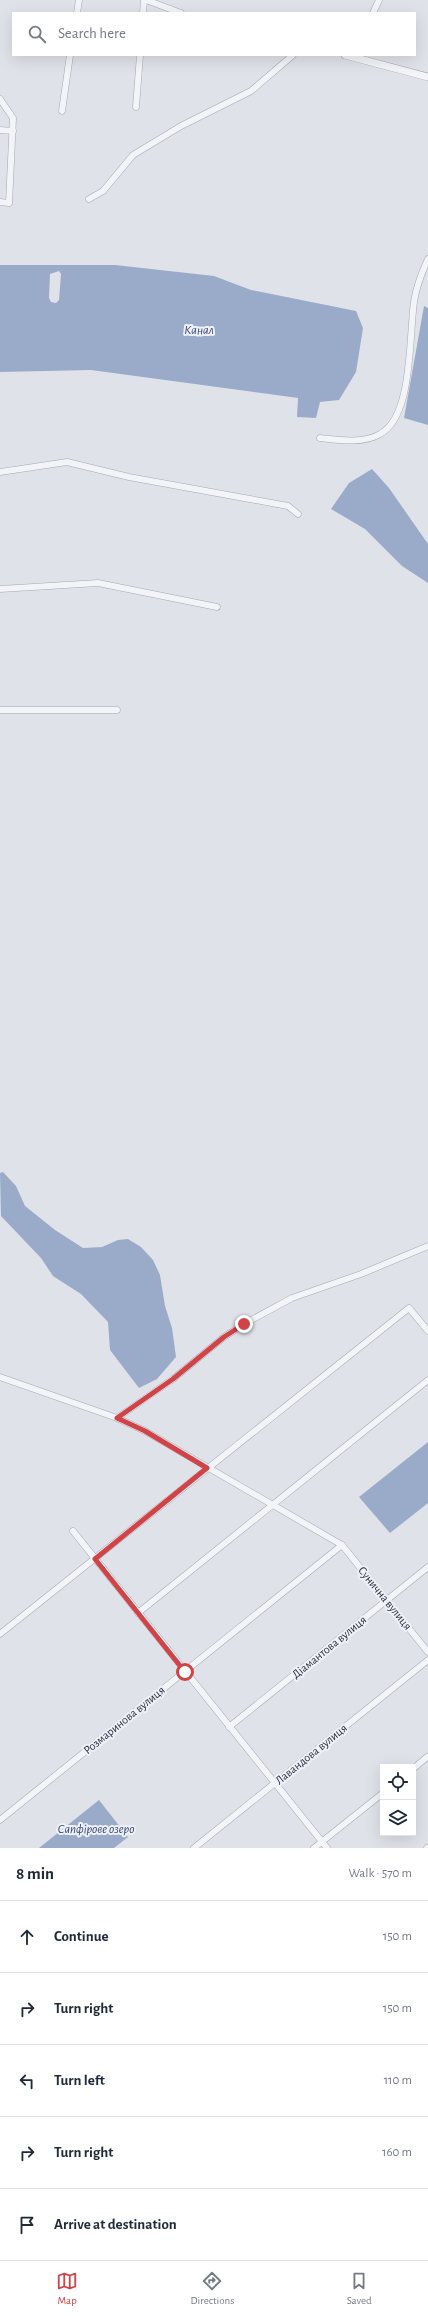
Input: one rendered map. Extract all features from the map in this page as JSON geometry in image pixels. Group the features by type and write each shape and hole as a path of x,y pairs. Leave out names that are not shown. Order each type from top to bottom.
{"street":[{"path":"77,12 79,0"},
{"path":"143,12 145,0 178,12"},
{"path":"373,12 379,0"},
{"path":"62,111 70,56"},
{"path":"136,107 140,56"},
{"path":"89,200 103,191 133,155 181,126 251,91 292,56"},
{"path":"353,56 370,58 428,78"},
{"path":"0,99 13,118 9,203 0,202"},
{"path":"0,130 13,131"},
{"path":"320,438 362,440 380,435 392,425 403,401 414,301 428,259"},
{"path":"0,472 67,462 129,477 288,506 298,514"},
{"path":"0,589 98,582 218,608"},
{"path":"0,710 117,710"},
{"path":"117,1418 173,1379 224,1337 244,1324 292,1298 361,1274 428,1246"},
{"path":"0,1634 409,1308 428,1331"},
{"path":"0,1377 117,1418 145,1431 342,1545"},
{"path":"138,1613 428,1380"},
{"path":"73,1531 326,1848"},
{"name":"Сунична вулиця","path":"342,1545 428,1652"},
{"name":"Розмаринова вулиця","path":"0,1820 342,1545"},
{"name":"Діамантова вулиця","path":"229,1727 428,1567"},
{"name":"Лавандова вулиця","path":"194,1848 428,1660"},
{"path":"416,1766 427,1757"},
{"path":"314,1848 380,1795"}],"water":[{"name":"Канал","path":"0,265 115,265 214,276 251,290 356,311 363,328 356,372 339,400 320,402 316,418 297,417 298,398 91,370 0,372"},
{"path":"424,306 428,308 428,425 404,418"},
{"path":"372,469 389,488 428,544 428,583 402,566 365,529 331,509 349,483"},
{"path":"3,1172 16,1186 25,1206 55,1230 83,1248 102,1247 118,1240 128,1239 141,1247 153,1260 160,1275 165,1306 172,1328 176,1357 157,1379 139,1388 110,1350 108,1322 81,1294 53,1276 41,1258 1,1216 0,1173"},
{"path":"428,1442 428,1503 390,1533 359,1497"},
{"name":"Сапфірове озеро","path":"99,1800 128,1837 114,1848 39,1848"}],"pier":[{"path":"59,271 61,274 59,300 56,303 51,302 49,298 50,274"}],"route":[{"path":"185,1672 95,1559 207,1468 145,1431 117,1418 173,1379 224,1337 244,1324"}]}
